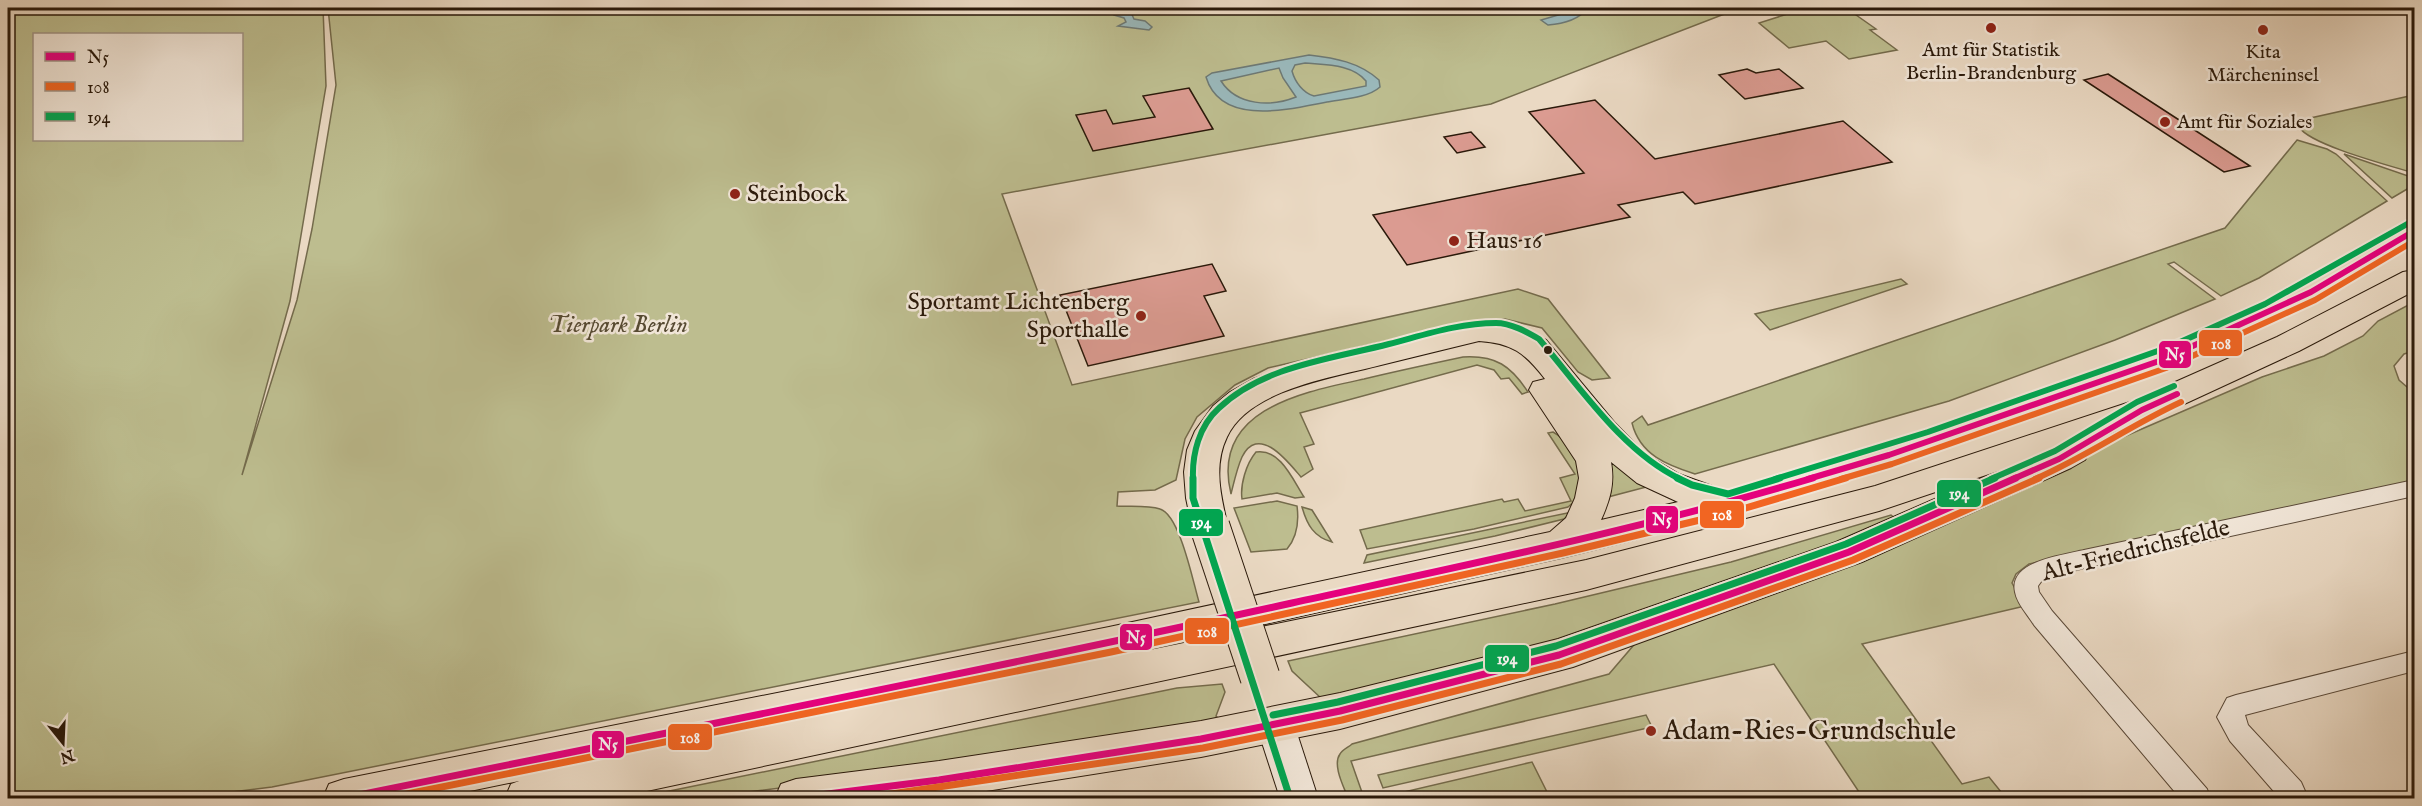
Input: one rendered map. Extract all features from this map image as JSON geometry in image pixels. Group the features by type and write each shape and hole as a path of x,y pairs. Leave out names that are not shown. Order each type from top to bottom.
{"main road":[{"path":"344,798 1109,643 1561,544 1726,504 1889,455 2162,360 2246,324 2311,292 2415,231"},
{"path":"526,798 1586,575 1879,498 2142,410 2288,344 2415,279"},
{"path":"1275,724 1205,508 1200,463 1206,445 1225,413 1235,404 1269,384 1292,376 1479,331 1501,332 1523,339 1543,355 1604,431 1649,474 1726,504"},
{"path":"1434,343 1478,346 1510,354 1527,365 1593,459 1596,478 1593,498 1580,527 1561,544"},
{"path":"796,798 939,780 1201,740 1340,711 1558,655 1849,552 2059,459 2142,410"}],"street":[{"name":"Alt-Friedrichsfelde","path":"2197,798 2043,618 2027,594 2026,584 2035,572 2084,559 2415,488"},
{"path":"2290,798 2290,791 2239,733 2230,717 2236,706 2415,661"},
{"path":"1275,724 1299,798"}],"green space":[{"name":"Tierpark Berlin","path":"8,8 323,8 326,86 290,301 242,475 297,300 312,229 336,85 328,8 1740,8 1491,104 1002,194 1072,385 1518,289 1548,299 1610,378 1592,380 1578,372 1542,328 1505,319 1438,329 1268,368 1235,385 1197,417 1185,439 1176,480 1155,490 1118,492 1117,506 1160,509 1174,523 1199,602 272,787 184,798 8,798"},
{"path":"1801,8 1846,8 1876,29 1870,30 1897,50 1849,59 1826,41 1789,48 1759,23"},
{"path":"2414,95 2414,173 2334,148 2306,134 2299,127 2306,119"},
{"path":"2297,140 2336,154 2387,201 2259,278 2221,296 2174,262 2168,264 2215,299 2115,340 1949,401 1695,474 1674,467 1656,457 1641,443 1636,434 1632,423 1642,416 1648,425 2225,228"},
{"path":"2344,154 2414,178 2414,185 2392,198"},
{"path":"1901,279 1907,284 1770,330 1755,314"},
{"path":"2414,302 2414,351 2404,354 2394,366 2399,380 2414,393 2414,481 2029,564 2016,574 2012,583 2025,606 1862,644 1962,784 1989,777 2006,798 1863,798 1774,664 1351,761 1364,798 1348,798 1337,764 1341,753 1352,744 1609,674 1639,639 1945,521 2114,441 2262,377 2324,356 2363,336 2378,321"},
{"path":"1463,357 1485,358 1502,364 1515,375 1528,392 1522,394 1509,378 1501,379 1494,370 1477,365 1300,413 1314,444 1304,447 1313,469 1301,477 1273,449 1257,444 1249,448 1242,457 1231,494 1228,465 1234,442 1248,424 1267,410 1315,390"},
{"path":"1553,432 1574,454 1584,477 1582,490 1568,507 1474,529 1367,549 1360,530 1502,499 1504,502 1518,499 1525,511 1571,501 1560,478 1575,474 1548,433"},
{"path":"1598,447 1654,485 1608,497"},
{"path":"1256,452 1265,452 1279,460 1304,497 1295,498 1277,493 1242,499 1244,475"},
{"path":"1277,501 1297,506 1298,517 1293,539 1287,549 1251,552 1234,508"},
{"path":"1302,507 1312,510 1332,542 1320,537 1312,529"},
{"path":"1572,512 1564,519 1495,536 1364,563 1367,555"},
{"path":"1891,515 1896,519 1839,544 1576,634 1462,667 1322,699 1292,671 1288,661 1555,604 1731,562"},
{"path":"1222,684 1225,692 1216,716 1221,721 1007,760 699,798 635,798 1177,688"},
{"path":"1646,715 1652,727 1383,788 1378,775"},
{"path":"1532,762 1550,798 1392,798 1391,795"}],"water":[{"path":"1104,8 1129,8 1134,19 1145,21 1152,27 1149,30 1118,26 1126,22 1124,18"},
{"path":"1572,8 1587,9 1579,16 1564,23 1548,25 1541,20 1565,13"},
{"path":"1309,55 1337,59 1355,65 1379,80 1380,87 1369,94 1355,98 1295,108 1258,111 1241,109 1226,103 1214,93 1206,77 1212,73","holes":["1305,63 1330,65 1354,71 1366,81 1366,86 1310,95 1300,86 1292,71 1295,65","1279,68 1296,97 1266,103 1245,100 1228,89 1221,81"]}],"building":[{"path":"1747,69 1756,73 1779,69 1803,88 1745,99 1719,75"},
{"name":"Amt für Soziales","path":"2108,74 2250,166 2224,172 2084,80"},
{"path":"1189,88 1213,129 1093,151 1076,115 1106,110 1113,124 1155,117 1143,96"},
{"path":"1595,100 1655,159 1843,121 1892,162 1695,204 1683,192 1618,205 1630,217 1407,265 1373,215 1584,173 1529,112"},
{"path":"1471,132 1485,147 1457,153 1444,137"},
{"name":"Sportamt Lichtenberg Sporthalle","path":"1212,264 1226,291 1204,296 1224,336 1088,366 1060,295"}],"transit line":[{"name":"194","path":"1290,798 1193,498 1192,462 1201,433 1217,410 1239,392 1266,378 1295,367 1459,326 1499,323 1525,331 1539,339 1622,436 1642,455 1665,472 1692,485 1728,494 1928,432 2169,347 2265,304 2409,223"},
{"name":"N5","path":"344,798 1109,643 1561,544 1726,504 1889,455 2162,360 2311,292 2414,231"},
{"name":"108","path":"387,798 1111,652 1563,553 1729,513 1892,464 2166,368 2315,300 2414,241"},
{"name":"194","path":"1273,715 1338,702 1556,646 1846,544 2055,451 2137,402 2174,386"},
{"name":"N5","path":"796,798 939,780 1201,739 1340,711 1559,655 1849,552 2059,459 2142,410 2177,394"},
{"name":"108","path":"864,798 1203,748 1342,720 1561,664 1853,560 2063,467 2146,418 2181,402"}],"place":[{"name":"Amt für Statistik Berlin-Brandenburg","path":"1991,28"},
{"name":"Kita Märcheninsel","path":"2263,30"},
{"name":"Amt für Soziales","path":"2165,122"},
{"name":"Steinbock","path":"735,194"},
{"name":"Haus 16","path":"1454,241"},
{"name":"Sportamt Lichtenberg Sporthalle","path":"1141,316"},
{"name":"Adam-Ries-Grundschule","path":"1651,731"}]}
